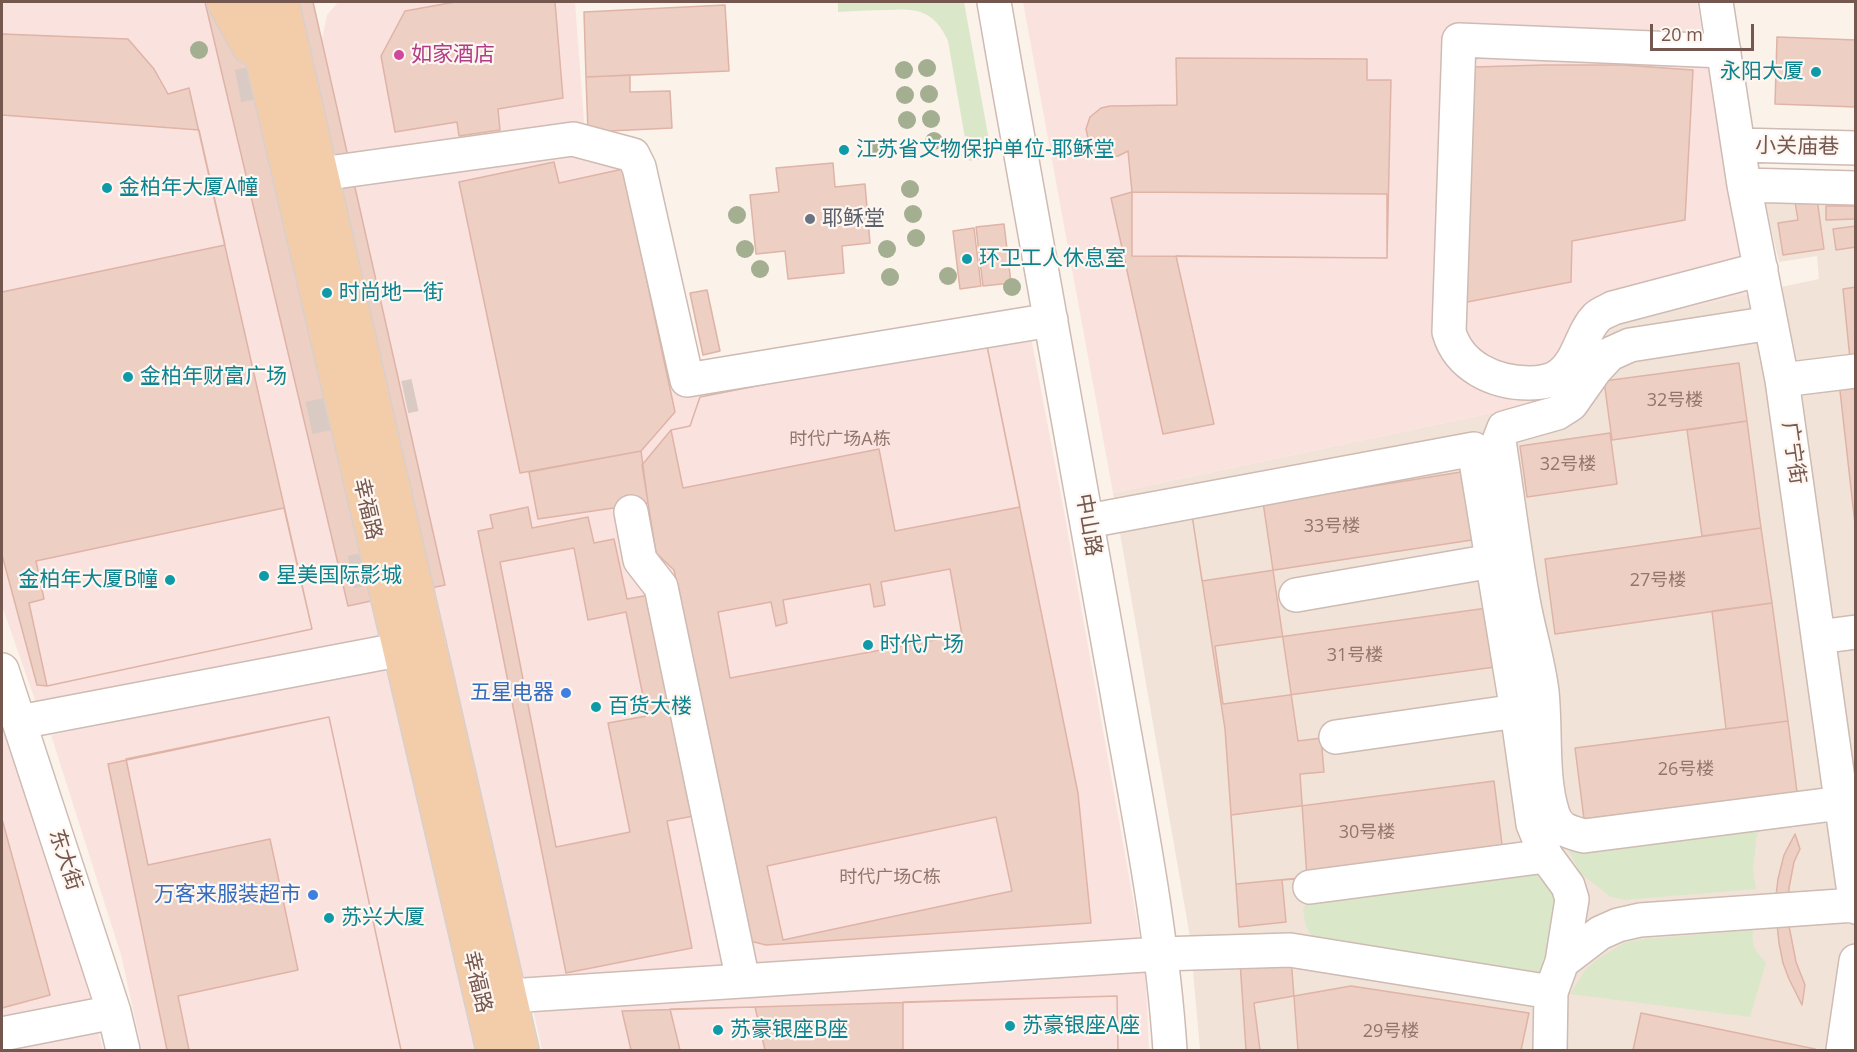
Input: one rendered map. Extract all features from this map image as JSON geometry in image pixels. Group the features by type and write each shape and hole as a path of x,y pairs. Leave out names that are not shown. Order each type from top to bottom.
{"main road":[{"path":"224,2 252,54 287,96"},
{"name":"幸福路","path":"249,2 321,174 493,1050"},
{"name":"幸福路","path":"282,2 287,96 415,647 522,1050"},
{"path":"287,96 302,46 304,7 307,2"}],"street":[{"name":"中山路","path":"994,2 1088,521 1140,827 1160,954 1170,1050"},
{"name":"广宁街","path":"1716,2 1744,185 1782,380 1855,906"},
{"path":"1724,51 1459,40 1449,332 1452,343 1467,362 1490,376 1519,383 1550,380 1569,367 1598,316 1613,308 1761,269"},
{"path":"321,174 573,139 633,155 639,167 687,380 1051,320"},
{"name":"小关庙巷","path":"1739,145 1856,148"},
{"name":"小关庙巷","path":"1744,185 1856,188"},
{"path":"1771,323 1630,345 1610,354 1595,370 1571,404 1557,413 1504,428 1499,441 1522,594 1542,691 1545,766 1550,802 1553,815 1560,828 1584,836 1841,803"},
{"path":"1782,380 1856,372"},
{"path":"1088,521 1474,449 1533,824 1546,856 1568,886 1572,899 1557,977 1550,1050"},
{"path":"631,512 640,560 662,587 742,981"},
{"path":"1296,595 1492,561"},
{"path":"1818,637 1856,632"},
{"path":"20,722 415,647"},
{"name":"东大街","path":"2,670 114,1012 123,1050"},
{"path":"1336,737 1517,711"},
{"path":"1310,887 1546,856"},
{"path":"1557,977 1600,933 1629,922 1855,906"},
{"path":"509,996 1160,954 1290,950 1557,977"},
{"path":"1848,1037 1856,961"},
{"path":"2,1034 114,1012"}],"shaded area":[{"name":"金柏年财富广场","path":"2,2 211,2 390,639 36,703 2,606"},
{"path":"338,2 575,2 587,162 653,157 706,384 1030,332 1141,944 514,982 319,53 327,15"},
{"path":"1023,2 1697,2 1746,295 1608,324 1562,398 1113,493"},
{"path":"1763,194 1855,194 1855,1050 1200,1050 1190,937 1113,493 1562,398 1608,324 1819,279 1817,256 1779,262"},
{"path":"393,658 485,1050 142,1050 121,955 51,735"},
{"path":"2,727 67,918 103,1050 2,1050"},
{"path":"1145,965 1149,1050 542,1050 532,1005"}],"green space":[{"path":"838,2 964,2 992,157 969,161 948,41 937,23 923,13 907,10 838,12"},
{"path":"1770,819 1757,834 1753,870 1756,889 1625,900 1611,897 1580,873 1567,847"},
{"path":"1547,867 1564,904 1548,969 1538,976 1327,949 1312,936 1305,923 1303,908 1307,903"},
{"path":"1753,930 1755,948 1766,963 1750,1017 1570,994 1585,970 1599,958 1624,943 1643,939"}],"building":[{"name":"时尚地一街","path":"205,2 313,2 445,585 348,606"},
{"path":"455,2 555,2 563,98 498,109 500,130 459,136 457,122 395,132 381,56 405,11"},
{"path":"725,5 729,71 586,77 584,12"},
{"name":"金柏年财富广场","path":"2,34 128,39 154,69 168,94 189,88 312,629 47,686 37,685 2,555"},
{"name":"永阳大厦","path":"1777,37 1856,40 1856,107 1775,104"},
{"path":"1176,58 1367,59 1367,80 1391,80 1387,258 1176,256 1214,424 1163,434 1111,198 1132,192 1128,151 1118,156 1106,157 1095,152 1089,143 1086,129 1090,117 1101,108 1177,105"},
{"path":"1623,65 1693,70 1685,220 1572,241 1571,282 1462,303 1473,67"},
{"path":"630,75 630,92 670,91 672,128 588,132 586,77"},
{"name":"金柏年大厦A幢","path":"2,115 199,130 225,245 2,292"},
{"path":"554,162 559,183 623,169 675,412 641,451 520,473 459,182"},
{"name":"耶稣堂","path":"833,163 835,187 865,184 870,243 842,246 844,273 788,279 785,251 756,254 750,195 779,192 776,168"},
{"path":"1132,192 1387,194 1387,258 1132,256"},
{"path":"1817,199 1824,249 1783,255 1778,223 1798,220 1795,202"},
{"path":"1826,206 1856,206 1856,219 1826,220"},
{"path":"1004,224 1011,283 983,286 976,227"},
{"path":"1856,226 1856,247 1836,250 1833,229"},
{"name":"环卫工人休息室","path":"974,228 981,286 960,289 953,231"},
{"path":"1856,287 1856,358 1850,359 1843,289"},
{"path":"707,290 720,351 703,355 690,293"},
{"name":"时代广场","path":"986,341 1078,793 1091,923 766,945 750,941 674,570 656,553 642,465 671,430 690,426 700,397"},
{"path":"986,341 1020,507 895,531 879,449 683,488 671,430 690,426 700,397"},
{"path":"1739,363 1747,421 1612,440 1604,381"},
{"path":"1856,380 1856,533 1839,382"},
{"path":"1747,421 1761,528 1702,536 1687,430"},
{"path":"1610,433 1617,484 1527,497 1520,446"},
{"path":"641,451 648,503 538,519 529,472"},
{"path":"1461,472 1472,540 1202,581 1192,515"},
{"path":"1263,502 1298,741 1321,738 1324,772 1300,774 1307,878 1282,880 1286,922 1239,927 1225,729 1192,515"},
{"name":"百货大楼","path":"528,507 532,528 588,517 594,543 614,539 627,599 655,594 699,815 667,821 692,948 566,973 478,531 493,528 490,515"},
{"name":"金柏年大厦B幢","path":"284,508 312,629 47,686 29,603 44,599 36,561"},
{"path":"1761,528 1772,603 1555,634 1545,559"},
{"path":"574,548 588,620 626,612 647,716 608,723 630,832 556,847 500,562"},
{"path":"950,569 962,635 730,678 718,612 771,602 776,626 787,623 783,600 870,584 874,607 885,605 881,582"},
{"path":"1772,603 1788,721 1726,729 1712,611"},
{"path":"1487,608 1495,667 1223,704 1215,646"},
{"name":"苏兴大厦","path":"329,717 401,1050 189,1050 178,996 298,970 270,839 148,865 126,759"},
{"name":"苏兴大厦","path":"329,717 401,1050 167,1050 108,764"},
{"path":"1788,721 1797,792 1584,819 1575,748"},
{"path":"1494,781 1503,852 1353,873 1236,884 1231,815"},
{"path":"996,817 1012,891 783,940 767,866"},
{"path":"2,819 50,995 2,1008"},
{"path":"1795,834 1800,849 1794,862 1789,888 1788,921 1796,962 1805,985 1802,1005 1783,963 1775,904 1784,855"},
{"path":"1291,957 1298,1050 1246,1050 1240,962"},
{"path":"1351,986 1529,1013 1521,1050 1260,1050 1254,1003"},
{"path":"1117,996 1118,1050 631,1050 622,1011"},
{"name":"苏豪银座A座","path":"1117,996 1118,1050 903,1050 903,1002"},
{"name":"苏豪银座B座","path":"755,1007 765,1050 680,1050 670,1009"},
{"path":"1641,1013 1815,1049 1815,1050 1633,1050"}],"tunnel":[{"path":"238,86 284,77"},
{"path":"309,418 415,395"},
{"path":"351,572 391,564 388,548"}],"place":[{"name":"如家酒店","path":"399,55"},
{"name":"永阳大厦","path":"1816,72"},
{"name":"江苏省文物保护单位-耶稣堂","path":"844,150"},
{"name":"金柏年大厦A幢","path":"107,188"},
{"name":"耶稣堂","path":"810,219"},
{"name":"环卫工人休息室","path":"967,259"},
{"name":"时尚地一街","path":"327,293"},
{"name":"金柏年财富广场","path":"128,377"},
{"name":"星美国际影城","path":"264,576"},
{"name":"金柏年大厦B幢","path":"170,580"},
{"name":"时代广场","path":"868,645"},
{"name":"五星电器","path":"566,693"},
{"name":"百货大楼","path":"596,707"},
{"name":"万客来服装超市","path":"313,895"},
{"name":"苏兴大厦","path":"329,918"},
{"name":"苏豪银座A座","path":"1010,1026"},
{"name":"苏豪银座B座","path":"718,1030"}]}
